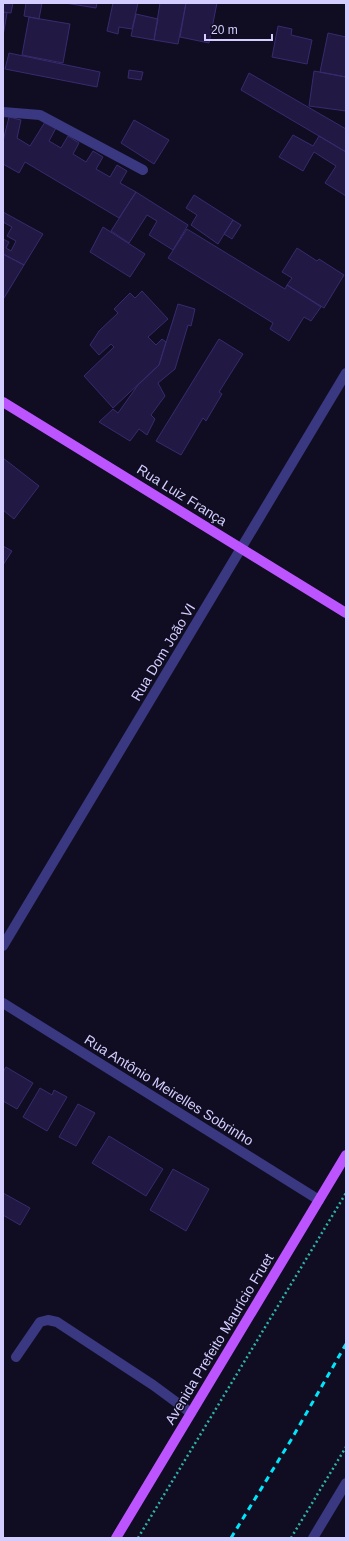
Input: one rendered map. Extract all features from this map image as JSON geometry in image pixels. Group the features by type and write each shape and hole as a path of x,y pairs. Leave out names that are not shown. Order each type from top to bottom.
{"main road":[{"name":"Rua Luiz França","path":"3,402 345,611"},
{"name":"Avenida Prefeito Maurício Fruet","path":"116,1538 346,1154"}],"street":[{"path":"3,112 40,115 143,170"},
{"name":"Rua Dom João VI","path":"3,946 346,373"},
{"name":"Rua Antônio Meirelles Sobrinho","path":"3,1003 319,1200"},
{"path":"16,1357 40,1322 48,1320 57,1322 153,1384 191,1413"},
{"path":"313,1538 346,1483"}],"path":[{"path":"138,1538 346,1192"},
{"path":"290,1538 346,1447"}],"building":[{"path":"3,3 13,3 11,13 3,12"},
{"path":"26,3 42,3 39,19 24,16"},
{"path":"65,3 97,3 96,8"},
{"path":"113,3 138,3 132,29 119,27 118,34 107,31"},
{"path":"160,3 186,3 178,44 154,40"},
{"path":"186,3 217,3 209,43 180,37"},
{"path":"3,12 7,13 3,36"},
{"path":"136,14 158,19 154,40 131,36"},
{"path":"29,17 70,24 63,63 22,55"},
{"path":"278,26 292,29 291,35 312,40 307,64 272,57"},
{"path":"328,33 346,37 346,77 320,72"},
{"path":"9,53 100,72 97,87 5,69"},
{"path":"129,70 143,72 141,80 128,78"},
{"path":"314,71 346,77 346,111 309,106"},
{"path":"249,73 346,129 346,152 241,90"},
{"path":"9,117 21,120 17,138 30,146 45,122 56,128 49,141 61,148 68,136 79,143 73,154 86,162 93,151 103,157 96,169 110,177 117,165 127,171 120,183 136,192 119,218 25,162 19,173 3,164 3,141"},
{"path":"134,120 169,140 154,164 121,143"},
{"path":"293,135 313,146 319,136 346,152 346,196 325,183 336,166 314,152 303,171 279,157"},
{"path":"136,192 188,225 173,250 149,235 157,221 147,215 129,243 111,231"},
{"path":"194,195 233,220 218,244 191,225 197,215 186,208"},
{"path":"3,212 43,234 24,265 3,254 3,239 9,242 6,248 11,251 16,241 7,236 12,227 3,222"},
{"path":"233,220 241,225 232,239 224,234"},
{"path":"103,227 145,254 130,277 90,252"},
{"path":"187,229 285,289 287,285 321,307 311,321 304,317 289,341 270,329 273,323 168,258"},
{"path":"297,248 317,261 319,259 344,275 324,308 287,285 292,278 282,272"},
{"path":"3,254 24,265 4,298 3,297"},
{"path":"142,291 168,319 148,337 156,345 162,339 166,342 159,365 113,408 84,376 114,347 111,344 99,355 90,345 99,331 118,313 114,309 130,293 135,298"},
{"path":"178,304 195,309 191,326 188,325 175,369 158,383 165,396 151,415 155,419 147,435 139,429 130,441 99,422 113,409 118,413 138,385 159,365"},
{"path":"219,339 243,354 219,392 222,394 206,421 203,418 181,455 156,441"},
{"path":"3,458 39,486 14,519 3,510"},
{"path":"3,546 12,551 3,565"},
{"path":"6,1067 33,1083 17,1109 3,1101 3,1072"},
{"path":"40,1088 52,1095 54,1090 67,1097 47,1131 23,1117"},
{"path":"78,1104 95,1113 76,1146 59,1137"},
{"path":"109,1136 163,1169 146,1196 92,1163"},
{"path":"173,1169 209,1189 186,1231 150,1210"},
{"path":"3,1193 30,1208 20,1225 3,1215"}],"railway":[{"path":"231,1538 291,1440 346,1344"}]}
